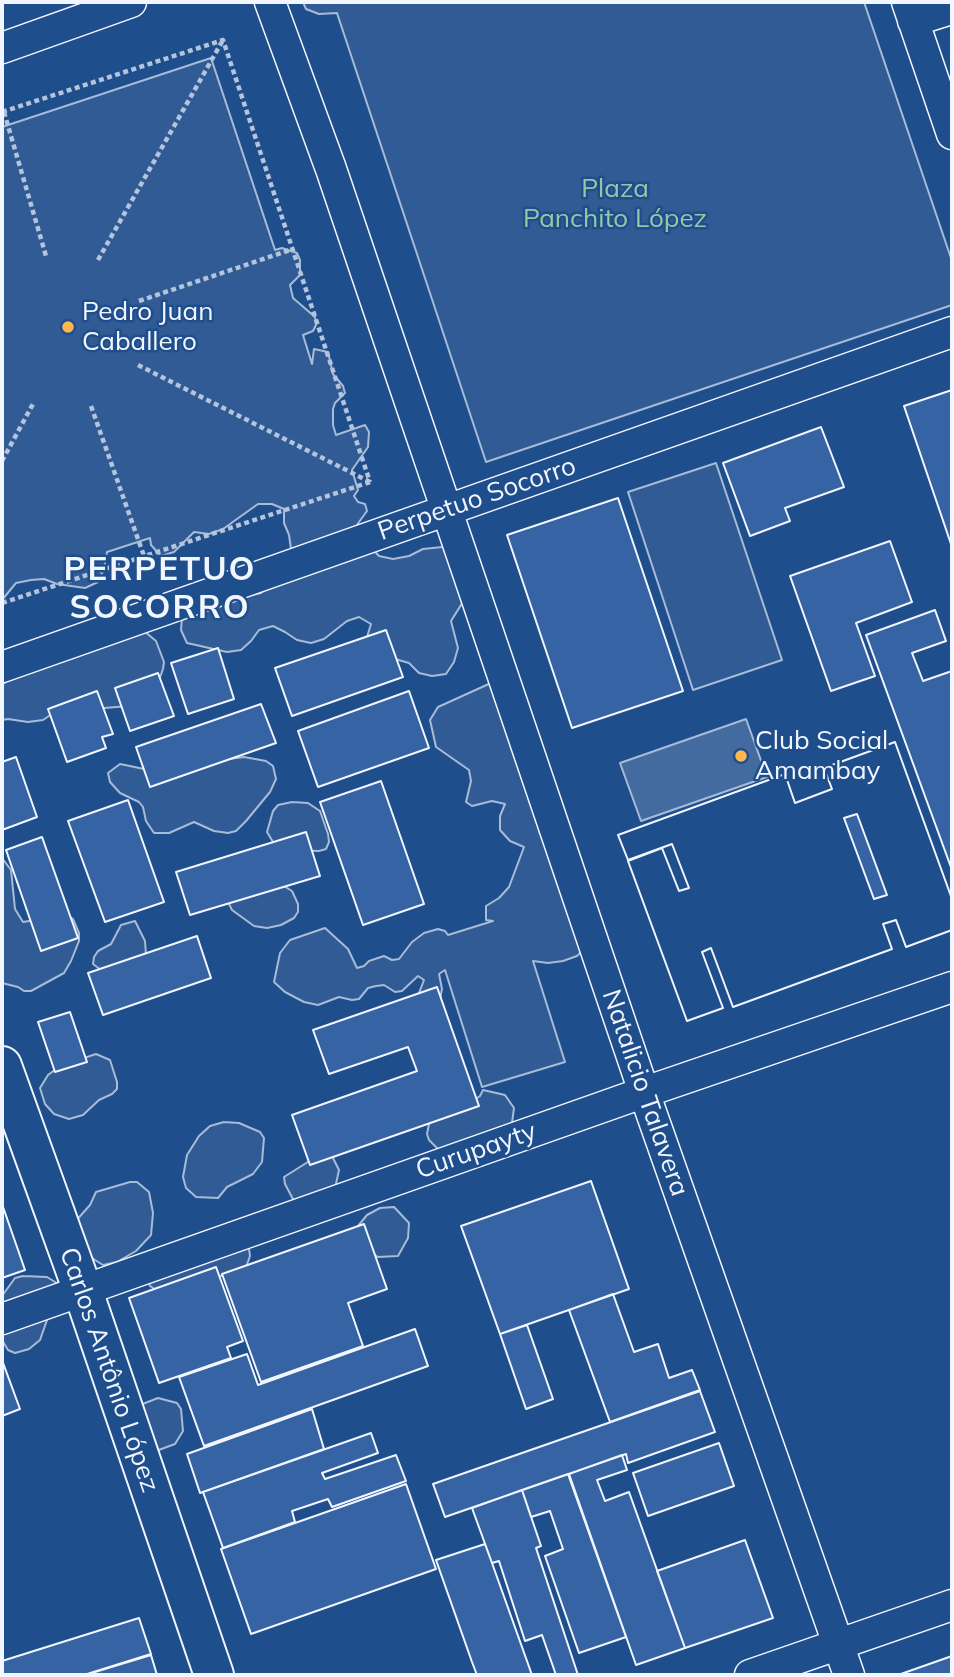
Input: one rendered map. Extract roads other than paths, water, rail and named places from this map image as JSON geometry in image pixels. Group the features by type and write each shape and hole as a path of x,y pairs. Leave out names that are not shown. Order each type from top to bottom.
{"street":[{"path":"2,48 131,2"},
{"name":"Natalicio Talavera","path":"270,2 331,169 645,1093 849,1675"},
{"path":"948,12 910,11 952,134"},
{"name":"Perpetuo Socorro","path":"2,667 952,332"},
{"name":"Curupayty","path":"2,1319 952,988"},
{"name":"Carlos Antônio López","path":"2,1066 83,1290 214,1675"},
{"path":"750,1675 952,1605"}],"place":[{"name":"Pedro Juan Caballero","path":"68,327"},
{"name":"Club Social Amambay","path":"741,756"}],"district":[{"name":"PERPETUO SOCORRO","path":"160,589"}],"park label":[{"name":"Plaza Panchito López","path":"615,204"}]}
